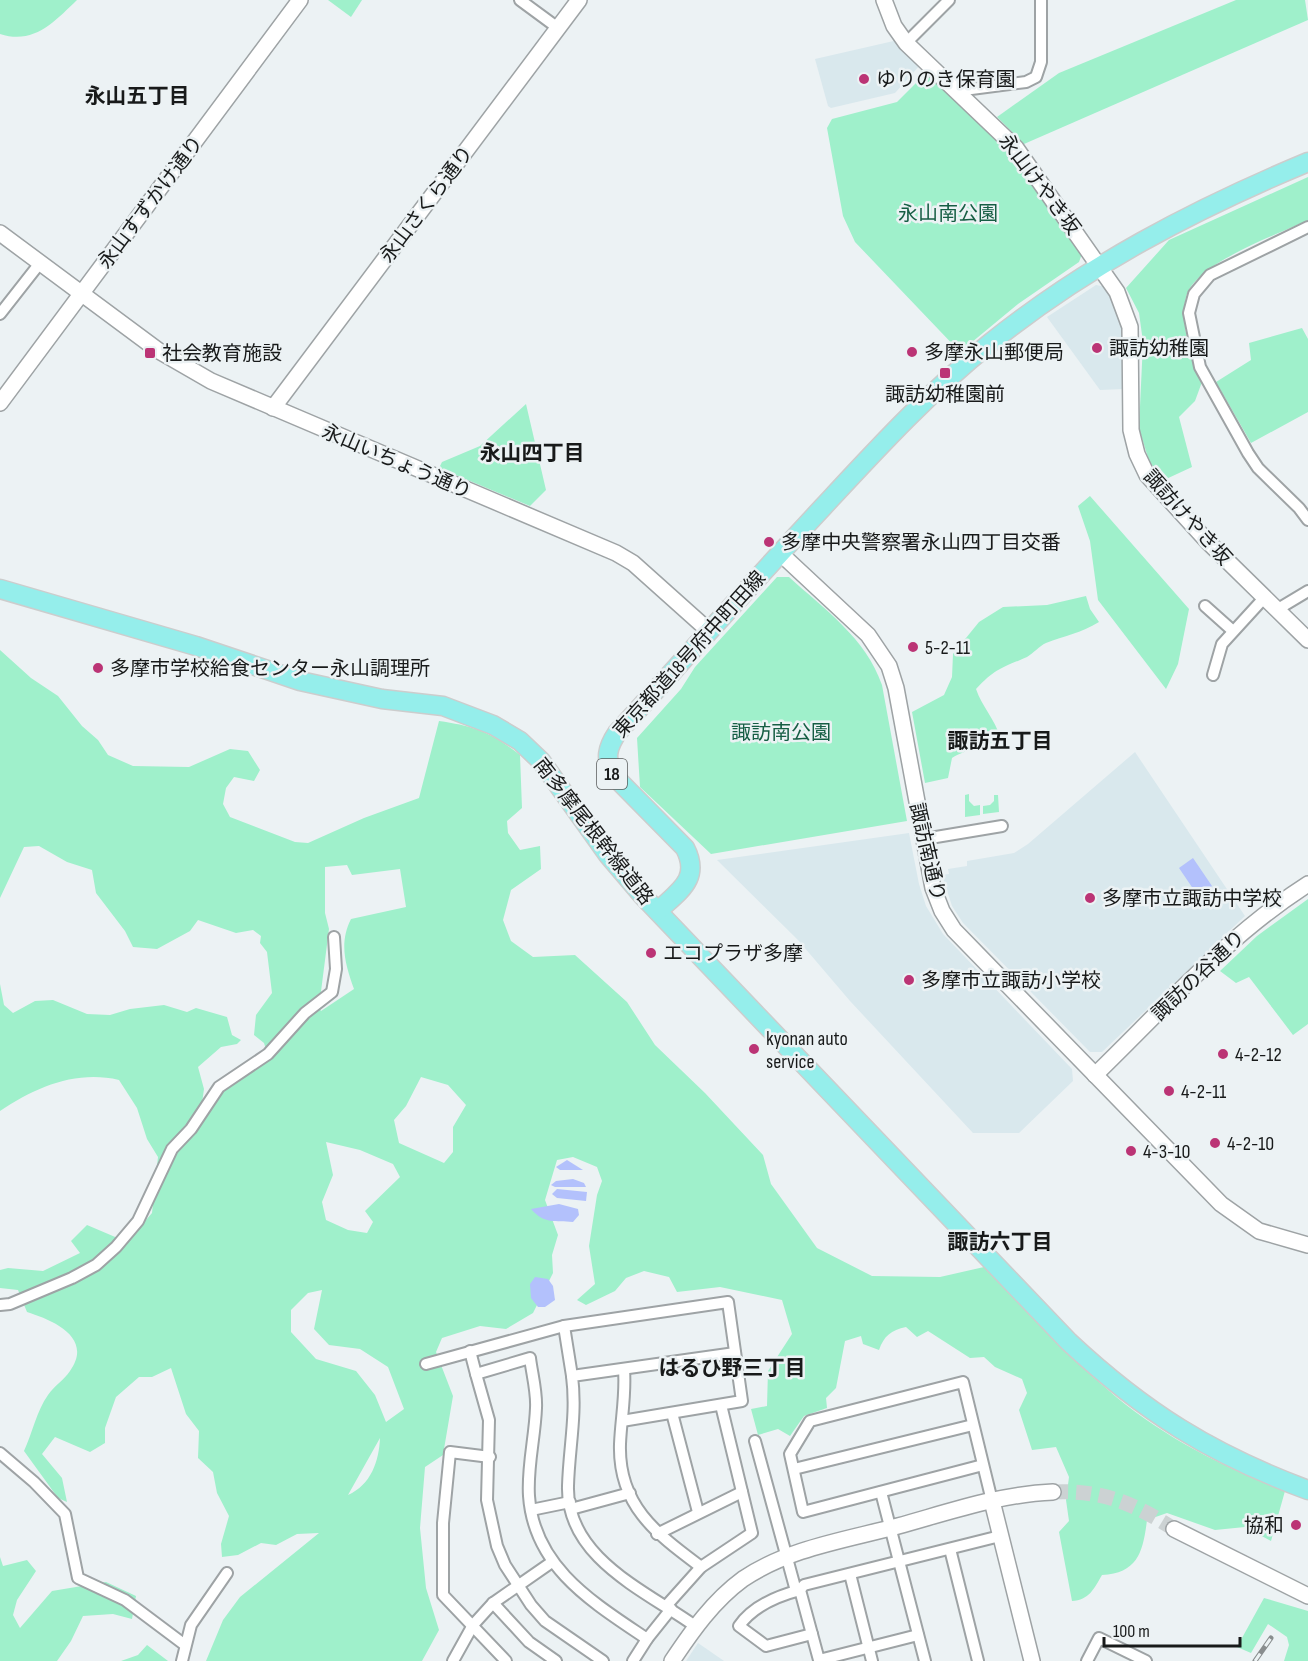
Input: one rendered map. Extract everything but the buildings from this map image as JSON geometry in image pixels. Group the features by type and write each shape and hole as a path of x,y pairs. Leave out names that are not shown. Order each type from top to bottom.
{"main road":[{"name":"東京都道18号府中町田線","path":"658,911 685,886 690,876 690,858 685,848 613,775 607,762 607,753 617,733 780,553 924,401 987,345 1100,265 1191,213 1308,162"},
{"name":"南多摩尾根幹線道路","path":"0,589 196,646 300,681 382,699 443,706 493,725 519,741 541,761 608,855 658,911 1069,1342 1148,1409 1193,1438 1244,1465 1308,1490"},
{"name":"南多摩尾根幹線道路","path":"1244,1465 1308,1480"}],"street":[{"name":"永山すずかけ通り","path":"0,403 5,385 81,294 300,0"},
{"path":"520,0 558,28"},
{"name":"永山さくら通り","path":"273,408 579,0"},
{"name":"永山けやき坂","path":"884,0 894,26 906,43 1016,148 1100,265"},
{"path":"906,43 950,0"},
{"path":"956,91 1026,82 1036,77 1041,62 1041,0"},
{"path":"1308,227 1210,275 1194,294 1190,323 1200,367 1246,449 1258,468 1299,508 1308,520"},
{"name":"永山いちょう通り","path":"0,233 81,294 191,370 273,408 616,553 633,563 709,631"},
{"path":"1,311 40,262"},
{"name":"諏訪けやき坂","path":"1100,265 1128,316 1131,338 1129,415 1133,443 1141,465 1155,485 1191,524 1308,640"},
{"name":"諏訪南通り","path":"780,553 868,634 889,666 896,688 937,900 954,930 1233,1215 1269,1235 1308,1245"},
{"path":"1278,609 1308,591"},
{"path":"1213,675 1222,644 1264,598"},
{"path":"1205,606 1233,631"},
{"path":"924,839 1002,826"},
{"name":"諏訪の谷通り","path":"1095,1074 1239,935 1267,912 1308,884"},
{"path":"0,1314 5,1305 42,1292 96,1265 127,1236 149,1201 163,1164 172,1149 191,1129 219,1087 268,1054 305,1013 332,992 336,969 334,937"},
{"path":"426,1364 564,1326 728,1302 742,1401 622,1420"},
{"path":"564,1326 575,1414 568,1488 575,1523 593,1553 610,1569 695,1626"},
{"path":"470,1351 489,1420 490,1457 487,1500 497,1546 517,1585 545,1621 603,1661"},
{"path":"572,1376 735,1353"},
{"path":"476,1374 530,1358 536,1405 529,1484 531,1510 541,1542 552,1562 582,1594 647,1639"},
{"path":"624,1370 620,1447 622,1472 630,1493 657,1534 701,1567"},
{"path":"983,1465 803,1512 789,1454 810,1421 963,1382 1032,1661"},
{"path":"633,1661 669,1607 701,1567 752,1533 722,1405"},
{"path":"672,1413 698,1512"},
{"path":"794,1469 973,1425"},
{"path":"755,1441 785,1557 798,1590 819,1660 918,1635"},
{"path":"490,1457 450,1452 442,1523 443,1595 506,1661"},
{"path":"0,1453 34,1482 65,1514 78,1578 125,1600 185,1645"},
{"path":"657,1534 742,1492"},
{"path":"881,1492 925,1661"},
{"path":"672,1661 695,1626 742,1580 785,1557 992,1501 1033,1493 1053,1492"},
{"path":"531,1510 570,1506 630,1493"},
{"path":"1174,1529 1308,1596"},
{"path":"812,1634 766,1646 739,1626 747,1615 770,1599 798,1590 804,1585 1000,1536"},
{"path":"950,1549 978,1661"},
{"path":"453,1661 473,1625 493,1603 552,1562"},
{"path":"182,1661 191,1625 227,1573"},
{"path":"850,1574 872,1661"},
{"path":"493,1603 529,1642 556,1661"},
{"path":"1087,1661 1099,1638 1146,1661"}],"shaded area":[{"name":"ゆりのき保育園","path":"898,40 920,65 895,93 831,108 828,106 815,59"},
{"name":"諏訪幼稚園","path":"1096,285 1106,287 1122,319 1124,389 1100,390 1047,317"},
{"name":"多摩市立諏訪中学校","path":"1135,752 1245,916 1102,1052 1090,1052 963,923 952,906 942,875 949,874 948,869 967,866 967,861 1014,853 1028,844"},
{"name":"多摩市立諏訪小学校","path":"909,833 919,884 926,906 943,934 1072,1069 1073,1081 1019,1133 973,1133 850,1001 798,940 717,860"},
{"path":"698,1643 724,1661 686,1661"}],"green space":[{"path":"0,0 77,0 43,29 33,34 12,37 0,34"},
{"path":"328,0 362,0 351,17"},
{"path":"1236,0 1305,0 1308,20 1024,144 997,117 1059,73"},
{"name":"永山南公園","path":"929,70 999,138 1083,251 1079,262 1018,304 960,352 855,242 843,216 827,128 832,119 897,102"},
{"path":"1308,177 1308,220 1220,262 1204,273 1186,297 1185,330 1202,382 1195,401 1179,417 1192,467 1164,480 1149,461 1139,428 1143,342 1139,313 1126,288 1169,240"},
{"path":"1302,328 1308,339 1308,412 1251,443 1216,382 1251,360 1249,343"},
{"path":"526,404 546,490 530,506 439,468 442,462 480,446"},
{"path":"1090,496 1189,609 1178,664 1166,689 1098,600 1090,541 1078,506"},
{"name":"諏訪南公園","path":"777,577 789,577 843,625 875,668 882,685 907,821 711,854 640,787 637,738 681,689 695,667"},
{"path":"1086,596 1090,609 1099,622 1079,632 1043,644 1027,657 994,673 976,689 1000,737 989,744 952,758 948,778 925,783 912,712 944,695 952,677 953,654 979,622 1003,607 1047,605"},
{"path":"0,650 31,678 58,696 82,726 98,740 108,755 133,766 189,767 230,749 248,751 260,770 254,781 234,777 226,788 223,804 230,817 295,842 308,843 364,818 419,798 439,721 462,725 491,735 520,755 522,808 507,821 508,833 520,850 540,846 541,869 511,890 503,920 511,941 533,957 575,955 627,1002 655,1045 705,1093 763,1155 771,1184 817,1248 872,1276 940,1277 984,1267 1044,1330 1127,1406 1169,1435 1214,1460 1285,1491 1271,1541 1245,1527 1215,1530 1167,1513 1147,1520 1140,1551 1131,1565 1124,1570 1102,1575 1087,1596 1072,1601 1059,1532 1069,1521 1066,1500 1069,1477 1056,1447 1032,1450 1019,1410 1027,1393 1022,1379 995,1367 984,1357 970,1358 928,1331 917,1337 906,1327 896,1330 886,1337 879,1350 863,1344 861,1336 845,1341 836,1388 826,1398 827,1408 804,1416 790,1436 778,1429 758,1435 751,1409 767,1406 768,1371 792,1334 782,1300 720,1287 677,1292 669,1277 644,1271 626,1278 615,1291 586,1305 577,1300 595,1284 589,1246 597,1195 602,1181 597,1167 573,1157 557,1160 545,1200 558,1235 552,1255 553,1273 533,1313 506,1329 480,1326 442,1338 436,1352 453,1396 443,1455 425,1467 420,1528 426,1588 439,1630 422,1661 206,1661 223,1620 240,1597 319,1533 297,1534 276,1545 261,1543 238,1555 222,1557 221,1544 229,1516 217,1493 213,1472 198,1458 199,1431 186,1414 171,1368 152,1377 139,1377 116,1397 105,1428 105,1443 90,1452 55,1437 42,1454 62,1478 67,1502 58,1498 24,1451 44,1401 70,1371 76,1359 77,1349 74,1340 58,1325 27,1312 18,1290 0,1288 0,1270 8,1268 43,1271 80,1253 71,1241 87,1225 127,1242 152,1213 158,1157 147,1139 137,1108 119,1080 103,1077 72,1079 42,1088 0,1111 0,984 4,1005 13,1013 35,1001 53,1000 87,1014 110,1015 130,1009 164,1005 187,1012 196,1008 227,1017 232,1035 241,1040 237,1044 221,1047 198,1067 204,1089 202,1103 210,1108 229,1081 269,1059 264,1043 254,1035 256,1015 272,993 267,952 260,943 261,936 253,930 236,933 198,920 190,931 157,949 133,947 125,931 96,893 92,870 67,862 39,846 24,847 0,898","holes":["347,865 352,875 400,869 406,907 351,919 344,945 348,971 354,989 321,1011 319,1007 329,929 325,913 325,867","421,1077 448,1085 466,1105 453,1127 453,1152 444,1163 399,1143 394,1120 406,1106","326,1142 360,1150 393,1164 400,1177 365,1211 373,1222 367,1233 348,1230 326,1220 322,1202 333,1175","322,1290 314,1329 329,1345 360,1349 388,1367 404,1409 386,1422 375,1395 356,1371 316,1359 291,1332 291,1310 308,1293","380,1438 376,1464 368,1479 356,1491 348,1495"]},
{"path":"969,794 969,801 974,806 980,805 980,815 965,817 965,795"},
{"path":"994,795 998,795 999,812 983,814 983,806 990,805 994,801"},
{"path":"1308,899 1308,1024 1293,1035 1249,977 1236,983 1220,971 1257,936"},
{"path":"0,1557 3,1566 27,1560 36,1571 17,1600 13,1615 20,1628 52,1591 106,1582 136,1596 132,1619 113,1614 83,1616 71,1641 57,1661 0,1661"},
{"path":"1264,1598 1308,1611 1308,1661 1284,1661 1289,1645 1287,1637 1268,1624 1251,1653 1237,1647"},
{"path":"147,1645 168,1661 121,1661 138,1655"}],"water":[{"path":"1193,858 1212,886 1198,896 1179,868"},
{"path":"567,1160 583,1170 560,1170 556,1167"},
{"path":"573,1179 584,1183 586,1187 551,1185 556,1181"},
{"path":"557,1189 587,1192 586,1201 557,1198 552,1194"},
{"path":"559,1204 578,1209 579,1215 573,1222 550,1221 541,1218 531,1209"},
{"path":"535,1277 548,1279 553,1286 555,1300 545,1307 538,1307 531,1298 530,1284"}],"tunnel":[{"path":"1053,1492 1087,1493 1117,1500 1145,1512 1174,1529"}],"railway":[{"path":"1255,1661 1271,1638"}],"place":[{"name":"ゆりのき保育園","path":"864,79"},
{"name":"諏訪幼稚園","path":"1097,348"},
{"name":"多摩永山郵便局","path":"912,352"},
{"name":"社会教育施設","path":"150,353"},
{"name":"諏訪幼稚園前","path":"945,373"},
{"name":"多摩中央警察署永山四丁目交番","path":"769,542"},
{"name":"5-2-11","path":"913,647"},
{"name":"多摩市学校給食センター永山調理所","path":"98,668"},
{"name":"多摩市立諏訪中学校","path":"1090,898"},
{"name":"エコプラザ多摩","path":"651,953"},
{"name":"多摩市立諏訪小学校","path":"909,980"},
{"name":"kyonan auto service","path":"754,1049"},
{"name":"4-2-12","path":"1223,1054"},
{"name":"4-2-11","path":"1169,1091"},
{"name":"4-2-10","path":"1215,1143"},
{"name":"4-3-10","path":"1131,1151"},
{"name":"協和","path":"1296,1525"}],"district":[{"name":"永山五丁目","path":"137,96"},
{"name":"永山四丁目","path":"532,453"},
{"name":"諏訪五丁目","path":"1000,741"},
{"name":"諏訪六丁目","path":"1000,1242"},
{"name":"はるひ野三丁目","path":"732,1368"}]}
